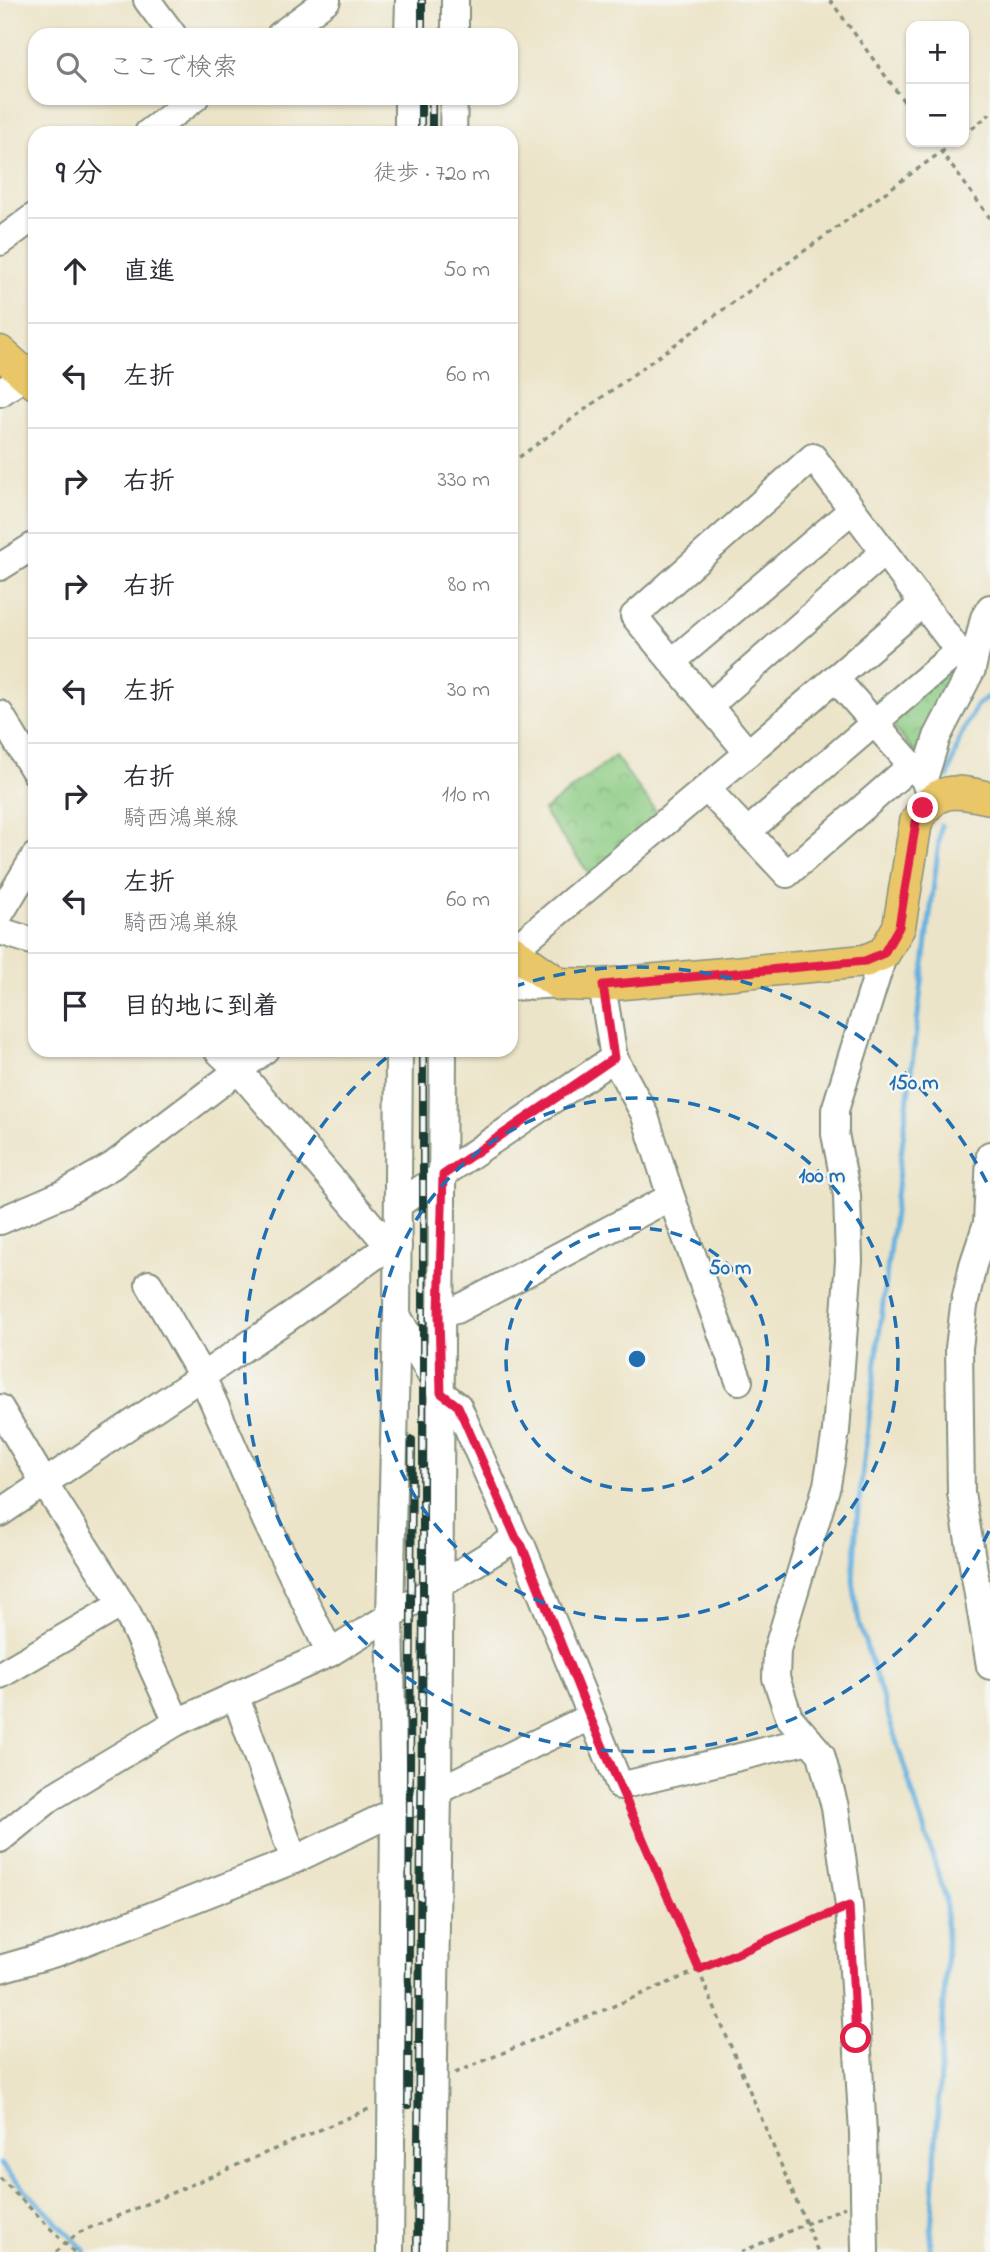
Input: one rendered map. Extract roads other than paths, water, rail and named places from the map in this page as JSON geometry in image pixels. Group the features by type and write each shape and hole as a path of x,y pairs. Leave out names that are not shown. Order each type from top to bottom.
{"main road":[{"path":"0,352 28,376"},
{"path":"922,781 940,794 953,792 990,798"},
{"path":"518,955 559,984 603,985 865,961 884,953 899,927 916,822 923,808 922,781"}],"street":[{"path":"147,0 168,28"},
{"path":"289,28 327,0"},
{"path":"408,28 409,0"},
{"path":"455,0 455,28"},
{"path":"157,126 186,105"},
{"path":"408,105 408,126"},
{"path":"453,126 454,105"},
{"path":"0,242 28,221"},
{"path":"0,393 28,380"},
{"path":"748,753 634,616 813,457 965,660"},
{"path":"672,662 852,510"},
{"path":"2,562 28,549"},
{"path":"709,706 884,552"},
{"path":"518,944 708,789 922,604"},
{"path":"708,789 786,874 922,781 965,660 990,608"},
{"path":"747,832 874,724 965,660"},
{"path":"835,678 922,781"},
{"path":"0,714 28,760"},
{"path":"0,914 28,868"},
{"path":"0,931 28,940"},
{"path":"865,2252 863,2133 849,1906 835,1807 821,1754 789,1717 776,1678 777,1650 827,1485 836,1431 849,1261 847,1195 835,1134 835,1110 884,953"},
{"path":"518,987 559,984"},
{"path":"603,985 614,1058 644,1113 671,1197 739,1381"},
{"path":"224,1057 394,1246"},
{"path":"0,1221 65,1193 113,1166 256,1057"},
{"path":"390,2252 394,1812 390,1617 397,1316 394,1246 399,1203 399,1057"},
{"path":"431,2252 438,1792 441,1393 439,1314 443,1057"},
{"path":"399,1203 614,1058"},
{"path":"990,1155 988,1223 981,1269 964,1306 959,1348 961,1493 990,1666"},
{"path":"439,1314 456,1310 671,1197"},
{"path":"0,1513 394,1246"},
{"path":"149,1284 202,1376 266,1521 330,1653"},
{"path":"397,1316 441,1393 458,1406 516,1538 522,1546 620,1786 809,1740"},
{"path":"0,1408 122,1604 177,1722"},
{"path":"0,1839 52,1797 177,1722 330,1653 516,1538"},
{"path":"0,1675 122,1604"},
{"path":"236,1697 294,1860"},
{"path":"0,1969 59,1952 294,1860 590,1717"}],"waterway":[{"path":"948,777 959,740 976,706 990,695"},
{"path":"930,2252 947,1948 946,1899 859,1623 853,1580 857,1518 941,825"},
{"path":"0,2164 86,2252"}],"railway":[{"path":"422,0 422,28"},
{"path":"421,105 421,126"},
{"path":"432,105 432,126"},
{"path":"417,2252 423,1611 423,1057"},
{"path":"408,2105 412,1440"}]}
